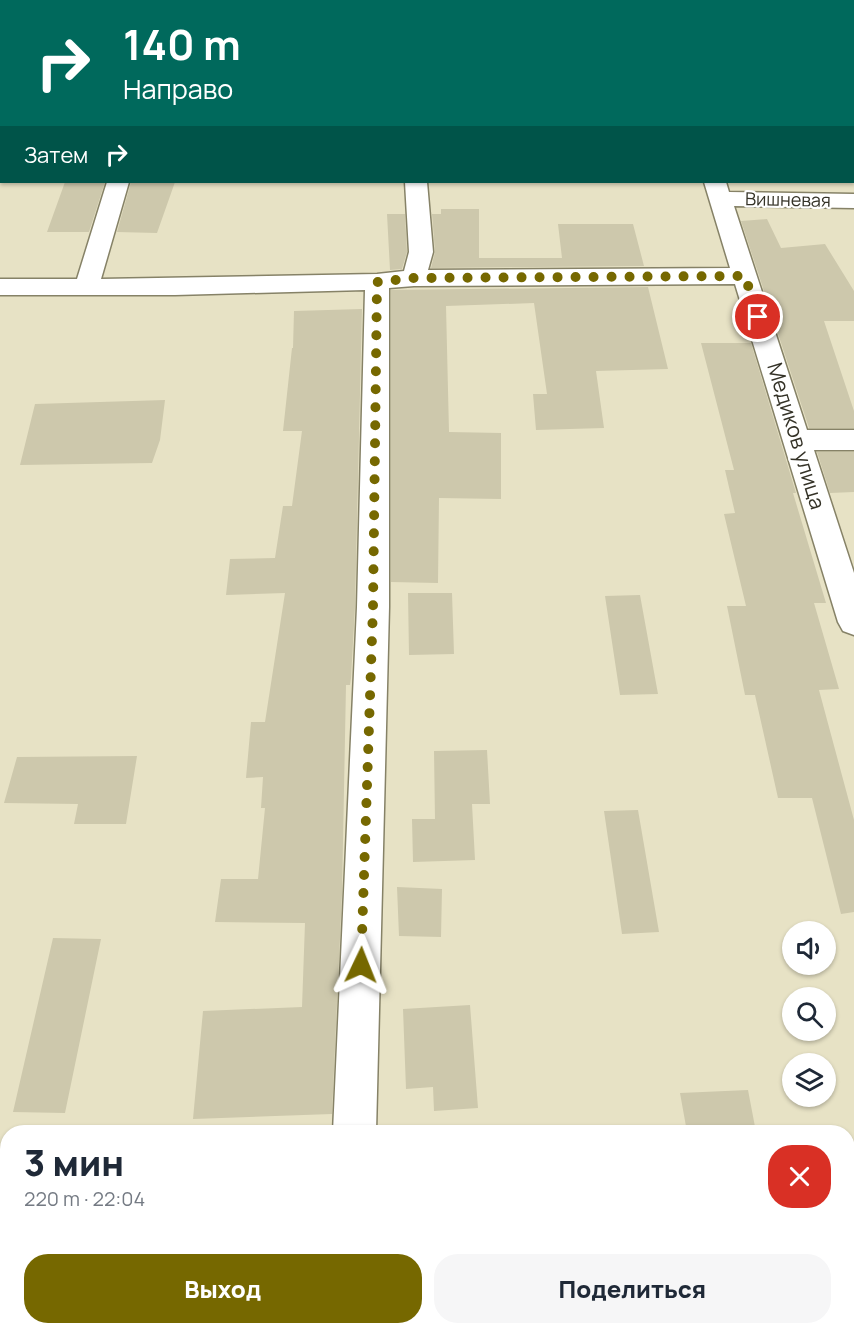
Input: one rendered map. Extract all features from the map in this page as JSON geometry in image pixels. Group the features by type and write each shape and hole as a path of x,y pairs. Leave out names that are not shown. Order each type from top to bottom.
{"street":[{"path":"87,287 118,183"},
{"path":"414,278 421,252 416,183"},
{"name":"Вишневая","path":"718,190 854,201"},
{"name":"Медиков улица","path":"718,190 854,622"},
{"path":"0,287 377,282 414,278 745,276"},
{"path":"355,1125 373,619 377,282"},
{"path":"797,440 854,440"}],"building":[{"path":"65,183 105,183 89,232 47,232"},
{"path":"131,183 175,183 157,233 117,232"},
{"path":"441,209 479,209 479,258 562,258 558,224 633,224 644,266 431,268 435,252 432,214 441,214"},
{"path":"387,214 405,214 407,252 402,269 390,270"},
{"path":"767,219 781,248 825,244 854,291 854,321 824,321 854,411 854,428 809,428 741,221"},
{"path":"648,287 668,369 596,371 604,428 536,430 533,394 547,394 534,303 446,306 449,432 501,433 501,499 439,498 438,583 391,582 391,290"},
{"path":"362,309 355,607 351,678 350,685 346,685 342,894 332,1114 193,1119 203,1011 302,1007 305,923 215,922 221,879 258,879 265,808 261,808 263,777 246,778 251,722 265,722 285,593 226,595 230,559 275,558 283,506 292,506 302,431 283,431 293,348 294,311"},
{"path":"701,343 751,343 826,603 814,603 839,689 819,690 854,820 854,912 841,914 812,798 778,798 755,695 745,695 727,606 746,606 724,514 735,513 725,470 734,470"},
{"path":"165,400 160,440 152,463 20,465 35,404"},
{"path":"817,452 854,452 854,492 830,493"},
{"path":"408,593 452,593 454,654 409,655"},
{"path":"640,595 658,694 620,695 605,596"},
{"path":"487,750 490,804 472,804 475,860 413,862 412,819 435,819 434,751"},
{"path":"137,756 126,824 74,824 78,804 4,803 17,757"},
{"path":"638,810 659,932 622,934 604,811"},
{"path":"397,887 442,889 441,937 399,936"},
{"path":"53,938 101,939 65,1113 13,1112"},
{"path":"470,1005 478,1108 434,1111 433,1087 406,1089 403,1009"},
{"path":"748,1090 755,1125 686,1125 680,1093"}],"route":[{"path":"361,965 373,607 377,282 414,278 745,276 758,317"}]}
